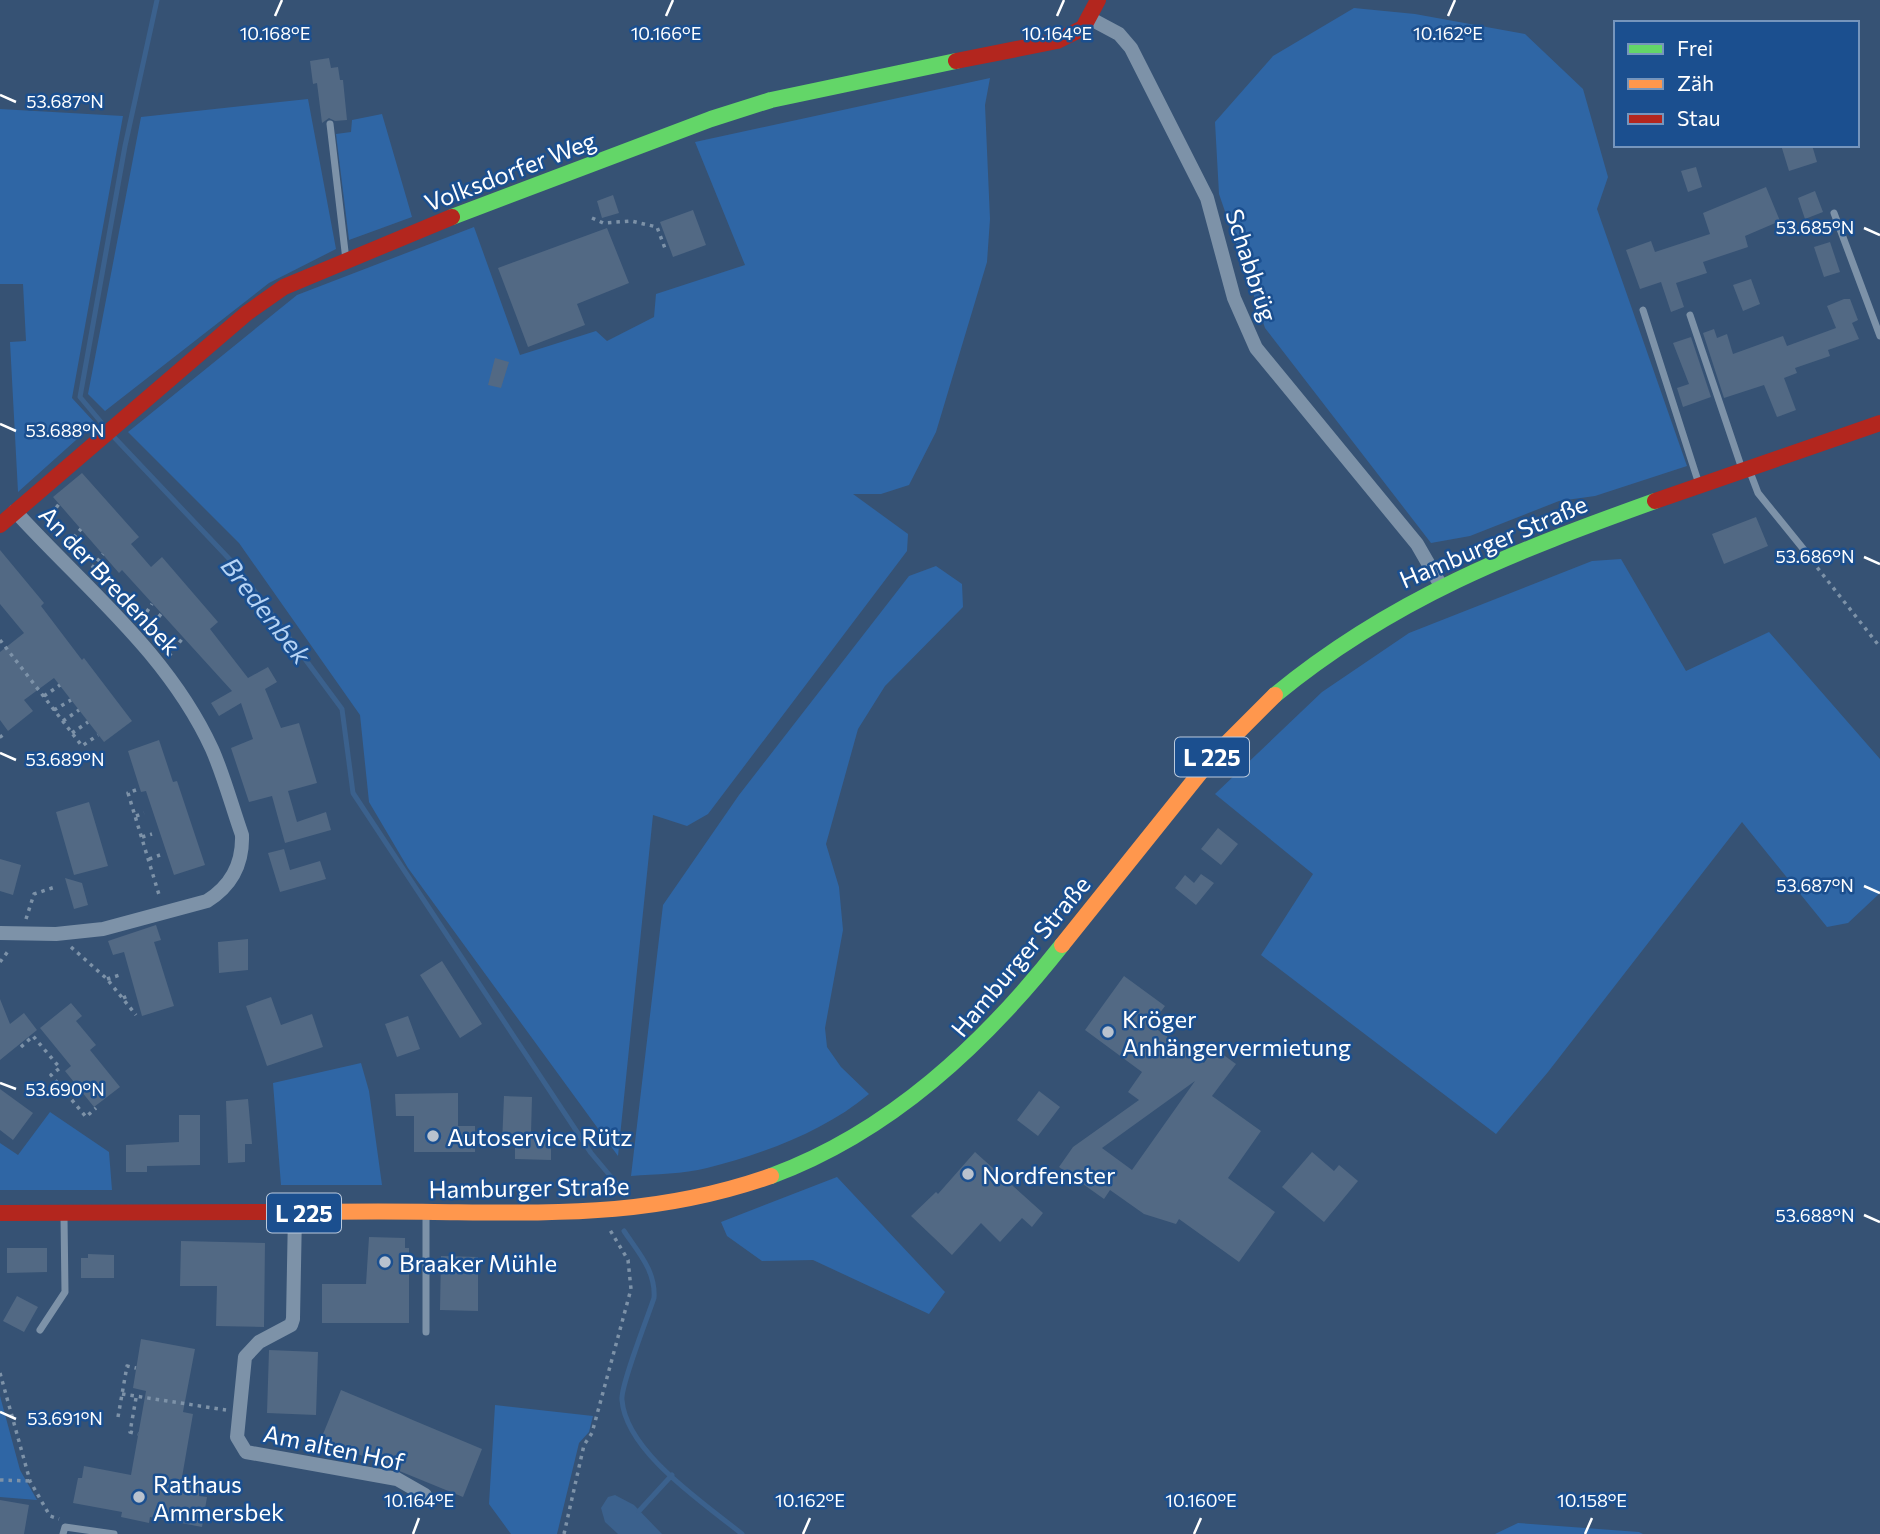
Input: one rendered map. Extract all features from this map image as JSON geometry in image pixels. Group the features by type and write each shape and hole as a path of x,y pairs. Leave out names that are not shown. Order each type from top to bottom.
{"main road":[{"path":"1091,19 1098,0"},
{"name":"Volksdorfer Weg","path":"0,525 264,299 284,287 425,227 711,119 771,100 850,82 1057,41 1083,28 1091,19"},
{"name":"Hamburger Straße","path":"0,1213 636,1209 687,1200 783,1171 856,1137 915,1099 969,1052 1019,999 1191,782 1247,721 1339,643 1403,603 1440,584 1561,534 1880,423"}],"street":[{"name":"Schabbrüg","path":"1091,19 1119,34 1130,48 1201,187 1215,225 1234,298 1256,348 1417,544 1440,584"},
{"name":"An der Bredenbek","path":"0,933 56,934 103,929 207,901 226,886 240,862 242,835 213,752 173,682 140,640 15,511"},
{"name":"Am alten Hof","path":"295,1213 293,1319 291,1325 259,1342 246,1357 237,1437 246,1452 397,1479 425,1495"}],"lane":[{"path":"330,124 346,261"},
{"path":"1834,213 1880,336"},
{"path":"1643,310 1700,485"},
{"path":"1690,315 1746,469 1758,494 1805,551"},
{"path":"426,1212 426,1332"},
{"path":"40,1330 65,1292 64,1213"},
{"path":"64,1530 114,1534"}],"path":[{"path":"592,218 603,223 631,220 657,228 666,251"},
{"path":"37,535 59,503"},
{"path":"1805,551 1880,647"},
{"path":"1,644 82,746 98,735"},
{"path":"44,696 60,685"},
{"path":"54,710 71,700"},
{"path":"63,721 79,710"},
{"path":"72,733 88,722"},
{"path":"136,790 128,793 165,914"},
{"path":"136,816 144,813"},
{"path":"142,837 152,834"},
{"path":"149,859 160,855"},
{"path":"21,933 34,894 55,887"},
{"path":"56,934 107,979 136,1016"},
{"path":"107,979 123,974"},
{"path":"123,998 130,995"},
{"path":"21,1047 33,1037 60,1068 51,1075 86,1117 96,1108"},
{"path":"564,1534 584,1445 592,1433 631,1289 628,1260 610,1231 607,1210"},
{"path":"118,1417 128,1366 136,1368"},
{"path":"0,1373 30,1481 50,1516 63,1520 64,1530"},
{"path":"122,1394 156,1401 162,1398 239,1412"},
{"path":"136,1397 130,1432 138,1434"},
{"path":"0,1480 30,1481"}],"shaded area":[{"path":"1354,8 1415,14 1525,34 1583,89 1608,177 1597,209 1687,466 1595,496 1559,501 1470,536 1431,543 1265,328 1219,194 1215,122 1273,56"},
{"path":"990,78 985,105 990,219 987,262 936,432 909,485 881,494 853,494 908,534 907,551 708,814 687,826 653,815 618,1156 408,868 369,802 360,715 239,543 128,432 297,295 474,227 520,355 596,331 607,341 654,317 656,294 745,265 695,142"},
{"path":"308,99 336,249 269,283 105,411 88,394 141,117"},
{"path":"0,109 123,116 72,398 95,423 18,492 10,342 26,341 23,284 0,284"},
{"path":"382,114 412,217 349,240 336,134 351,132 352,120"},
{"path":"1621,559 1686,671 1769,632 1880,759 1880,893 1848,923 1827,927 1742,822 1548,1072 1496,1134 1261,955 1313,874 1215,794 1322,692 1409,633 1592,561"},
{"path":"936,566 962,584 963,607 885,686 858,729 826,844 839,887 843,930 825,1028 827,1047 841,1067 869,1094 813,1130 750,1156 698,1170 631,1176 663,905 739,795 909,576"},
{"path":"361,1063 369,1091 382,1185 281,1185 273,1083"},
{"path":"50,1112 109,1152 112,1190 0,1190 0,1143 18,1155"},
{"path":"837,1177 945,1292 929,1314 813,1260 762,1261 727,1236 721,1222"},
{"path":"0,1396 20,1470 37,1500 0,1497"},
{"path":"495,1405 593,1416 589,1432 579,1443 557,1534 511,1534 489,1504"},
{"path":"615,1495 634,1505 662,1534 618,1534 605,1522 601,1508 608,1497"},
{"path":"1518,1523 1639,1532 1643,1534 1495,1534"}],"building":[{"path":"329,58 331,68 338,67 340,80 343,80 347,120 335,121 329,118 322,123 317,83 313,84 310,61"},
{"path":"1782,147 1813,147 1817,162 1789,171"},
{"path":"1696,167 1702,187 1688,192 1681,171"},
{"path":"1766,187 1780,221 1745,236 1748,247 1703,262 1707,273 1676,283 1684,307 1671,312 1661,282 1640,289 1626,250 1651,241 1655,252 1710,234 1703,213"},
{"path":"1815,191 1823,212 1805,219 1798,198"},
{"path":"613,195 619,213 602,218 597,201"},
{"path":"693,210 706,245 673,257 660,222"},
{"path":"607,228 629,283 577,304 585,325 528,347 498,268"},
{"path":"1830,242 1840,272 1824,277 1814,247"},
{"path":"1751,279 1760,304 1743,311 1733,285"},
{"path":"1850,299 1858,320 1852,323 1859,339 1828,350 1830,356 1795,368 1797,373 1784,378 1796,410 1777,417 1764,385 1724,398 1703,333 1714,329 1717,338 1727,334 1733,354 1783,336 1787,346 1836,328 1827,306"},
{"path":"1691,337 1711,397 1683,407 1677,388 1689,384 1673,343"},
{"path":"495,358 509,362 501,388 488,385"},
{"path":"82,473 139,537 131,544 151,567 162,557 218,622 210,629 248,678 268,667 277,682 265,689 281,728 299,723 317,783 288,791 297,822 326,812 331,830 285,843 272,796 249,802 231,748 253,739 241,703 219,716 211,703 232,691 122,570 119,573 53,497"},
{"path":"1756,517 1768,546 1724,564 1712,534"},
{"path":"0,550 44,603 41,606 132,721 104,742 54,678 24,700 33,711 8,731 0,720 0,652 24,633 0,604"},
{"path":"159,740 173,782 177,781 205,865 174,875 146,791 141,792 128,751"},
{"path":"89,802 108,866 74,875 56,812"},
{"path":"1218,828 1238,844 1221,865 1201,849"},
{"path":"284,849 290,870 320,861 326,879 280,892 268,853"},
{"path":"0,859 21,865 13,895 0,891"},
{"path":"1201,874 1214,883 1196,905 1175,888 1185,875 1194,883"},
{"path":"65,878 82,883 88,905 74,909"},
{"path":"156,925 161,940 154,942 174,1006 142,1016 124,952 113,955 108,941"},
{"path":"248,939 248,970 219,973 218,942"},
{"path":"442,961 482,1024 460,1038 420,975"},
{"path":"1124,976 1165,1006 1151,1025 1204,1063 1214,1048 1236,1064 1212,1096 1261,1131 1228,1178 1275,1212 1239,1262 1179,1219 1176,1224 1144,1214 1110,1190 1104,1199 1059,1167 1073,1147 1139,1100 1128,1092 1142,1072 1085,1030","holes":["1195,1081 1132,1170 1102,1148"]},
{"path":"271,997 281,1025 312,1014 323,1047 267,1066 246,1006"},
{"path":"0,999 10,1024 24,1013 37,1030 0,1060"},
{"path":"71,1003 82,1016 76,1021 96,1045 90,1050 120,1087 94,1107 65,1071 71,1066 40,1028"},
{"path":"408,1016 420,1049 397,1057 385,1024"},
{"path":"0,1089 33,1113 13,1140 0,1130"},
{"path":"1039,1091 1060,1107 1038,1136 1017,1120"},
{"path":"458,1093 458,1126 475,1126 475,1152 414,1152 414,1116 396,1116 395,1094"},
{"path":"504,1096 532,1097 531,1134 551,1135 551,1160 515,1159 515,1144 502,1144"},
{"path":"248,1099 252,1144 245,1144 245,1162 228,1163 226,1101"},
{"path":"179,1115 200,1115 200,1165 147,1166 147,1172 126,1172 126,1145 179,1142"},
{"path":"975,1152 1043,1213 1032,1227 1022,1218 1000,1242 981,1223 952,1255 911,1216 936,1192 938,1194"},
{"path":"1312,1152 1334,1171 1339,1165 1358,1181 1324,1222 1282,1187"},
{"path":"369,1237 405,1238 405,1248 409,1248 409,1323 322,1323 322,1284 366,1284"},
{"path":"181,1241 265,1243 264,1327 216,1326 217,1286 180,1286"},
{"path":"7,1248 47,1248 47,1272 7,1273"},
{"path":"88,1254 114,1255 114,1278 81,1278 81,1258 88,1258"},
{"path":"441,1256 478,1257 478,1311 440,1310"},
{"path":"17,1296 38,1307 24,1332 3,1321"},
{"path":"141,1339 195,1349 183,1412 193,1414 181,1483 201,1487 199,1496 207,1497 202,1527 150,1517 149,1523 121,1517 122,1512 73,1503 78,1478 82,1478 84,1466 131,1475 146,1391 133,1388"},
{"path":"269,1350 318,1352 316,1415 267,1413"},
{"path":"341,1390 482,1449 463,1497 321,1439"},
{"path":"0,1500 29,1505 24,1534 0,1534"}],"waterway":[{"name":"Bredenbek","path":"106,428 80,397 125,146 157,0"},
{"name":"Bredenbek","path":"112,435 236,566 342,709 353,793 591,1153 622,1190"},
{"name":"Bredenbek","path":"624,1231 645,1262 654,1288 654,1298 623,1393 627,1419 637,1439 669,1475 742,1534"},
{"path":"639,1511 672,1475"}],"traffic: fast":[{"path":"452,217 711,119 771,100 956,61"},
{"path":"1275,695 1319,661 1410,604 1503,559 1655,501"},
{"path":"771,1176 814,1158 856,1135 895,1110 932,1081 1000,1017 1062,945"}],"traffic: slow":[{"path":"1062,945 1212,758 1275,695"},
{"path":"274,1212 521,1213 604,1210 686,1199 771,1176"}],"traffic: jam":[{"path":"956,61 1057,41 1083,28 1098,0"},
{"path":"0,525 247,313 284,287 452,217"},
{"path":"1655,501 1880,423"},
{"path":"0,1213 274,1212"}],"place":[{"name":"Kröger Anhängervermietung","path":"1108,1032"},
{"name":"Autoservice Rütz","path":"433,1136"},
{"name":"Nordfenster","path":"968,1174"},
{"name":"Braaker Mühle","path":"385,1262"},
{"name":"Rathaus Ammersbek","path":"139,1497"}]}
